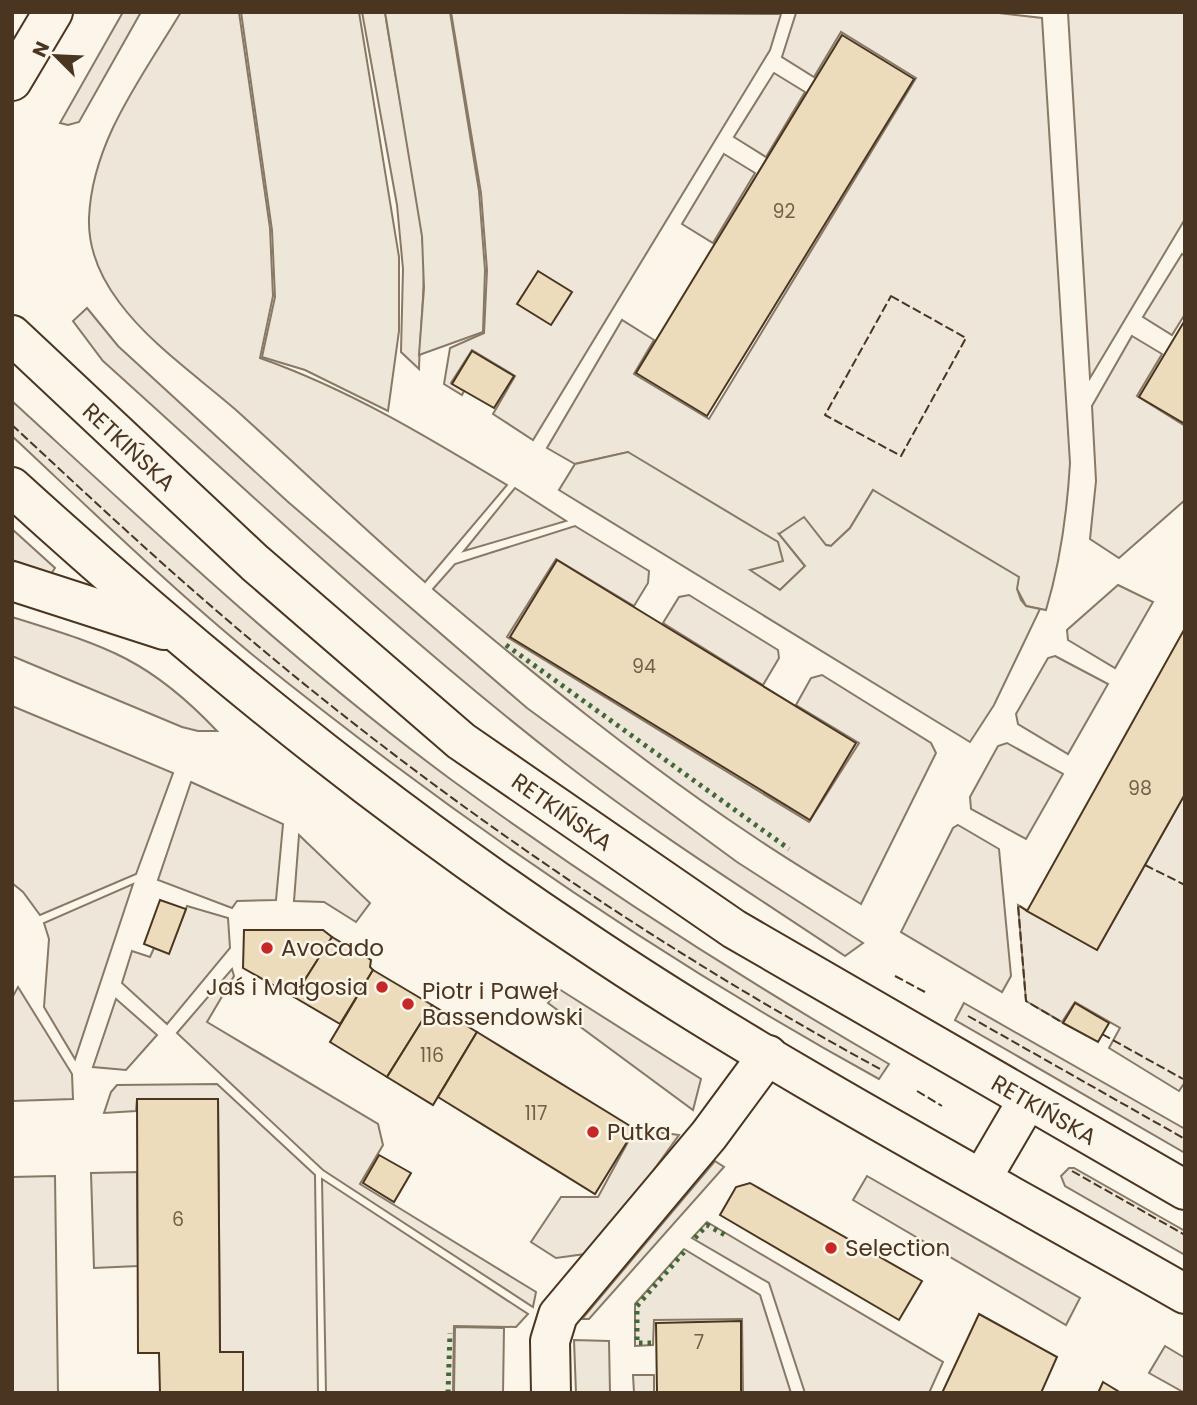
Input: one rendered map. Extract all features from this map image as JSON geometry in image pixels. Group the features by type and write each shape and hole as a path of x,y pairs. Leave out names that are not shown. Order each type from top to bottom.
{"street":[{"path":"12,81 53,12"},
{"name":"RETKIŃSKA","path":"12,335 255,563 461,741 734,929 1027,1101 1185,1190"},
{"path":"12,486 180,635 325,754 435,838 582,939 768,1055 1185,1294"},
{"path":"12,582 180,635"},
{"path":"551,1393 550,1341 558,1315 709,1135 768,1055"},
{"path":"982,1178 1027,1101"}],"shaded area":[{"path":"123,12 141,12 79,122 68,125 60,123"},
{"path":"181,12 239,12 270,228 273,296 260,358 356,399 507,485 425,582 236,410 159,346 119,302 101,273 89,230 92,190 99,162 122,110"},
{"path":"241,12 359,12 399,257 399,331 388,411 305,370 262,357 275,297 272,230"},
{"path":"362,12 385,12 414,179 422,235 424,285 419,369 401,352 403,269 397,205"},
{"path":"385,12 450,12 479,191 485,270 483,332 419,355 424,288 422,236"},
{"path":"451,12 781,14 770,50 533,440 493,414 515,376 472,350 451,383 464,391 462,395 444,384 450,348 484,333 487,270 481,193"},
{"path":"990,12 1042,18 1070,463 1062,537 1046,610 1026,606 1017,589 873,490 850,528 831,546 779,534 805,566 780,590 749,570 628,452 575,464 547,448 622,320 654,340 634,374 709,419 916,78 841,32 814,77 782,57 796,13"},
{"path":"1185,12 1185,219 1090,378 1068,13"},
{"path":"774,73 805,92 766,157 734,137"},
{"path":"724,154 755,173 713,243 682,224"},
{"path":"1182,254 1185,256 1185,314 1172,335 1143,317"},
{"path":"87,308 118,346 287,501 527,708 737,862 863,943 845,956 634,814 506,716 331,567 103,361 73,321"},
{"path":"1132,336 1162,354 1137,396 1185,426 1185,500 1119,558 1090,539 1096,481 1092,406"},
{"path":"12,401 228,597 338,692 395,737 506,819 613,892 722,963 889,1064 879,1079 797,1033 636,934 480,827 328,715 192,603 12,436"},
{"path":"628,452 778,542 783,561 750,570 780,590 805,566 779,534 804,517 826,545 831,546 850,528 873,490 1019,577 1017,589 1021,600 1026,606 1040,609 994,705 970,742 559,490 575,464"},
{"path":"515,488 566,521 464,551"},
{"path":"575,526 649,571 648,583 634,606 556,559 507,637 809,822 859,743 796,705 811,678 822,675 931,743 936,753 861,904 766,845 629,748 433,589 455,564"},
{"path":"12,529 55,568 51,574 12,560"},
{"path":"1118,585 1153,602 1115,668 1068,640 1067,630"},
{"path":"689,595 778,650 779,658 763,685 663,623 679,597"},
{"path":"12,617 100,647 146,670 169,686 217,731 198,731 182,727 12,656"},
{"path":"1055,656 1108,684 1068,754 1018,724 1016,714 1048,658"},
{"path":"12,706 173,773 136,874 40,915 23,892 12,883"},
{"path":"1007,743 1063,774 1026,839 971,809 970,797 998,746"},
{"path":"191,782 283,824 276,900 237,901 232,908 158,880"},
{"path":"1185,794 1185,1082 1179,1091 1109,1048 1120,1028 1075,1002 1062,1022 1026,1001 1018,905 1097,950"},
{"path":"958,825 999,849 1011,976 1002,992 901,932 953,828"},
{"path":"299,835 370,903 356,922 324,902 294,901"},
{"path":"133,884 75,1059 44,1007 49,939 44,923"},
{"path":"187,906 228,918 230,948 167,1024 122,983 132,951 150,957 154,948 169,953"},
{"path":"232,969 234,976 207,1022 378,1124 383,1145 360,1184 536,1292 533,1307 323,1170 177,1033"},
{"path":"18,987 72,1074 73,1099 12,1101 12,998"},
{"path":"559,989 701,1079 693,1110 548,1003"},
{"path":"116,999 157,1035 126,1070 93,1067"},
{"path":"964,1003 1185,1129 1185,1153 955,1020"},
{"path":"217,1084 315,1175 318,1393 243,1393 243,1352 220,1352 218,1099 137,1099 136,1111 104,1113 111,1092 117,1085"},
{"path":"635,1129 679,1135 637,1193 585,1254 556,1258 531,1242 561,1197 598,1197"},
{"path":"715,1161 724,1167 589,1319 582,1319"},
{"path":"1069,1168 1074,1168 1185,1231 1185,1255 1065,1186 1061,1176"},
{"path":"137,1172 138,1266 94,1268 91,1173"},
{"path":"55,1176 58,1393 12,1393 12,1177"},
{"path":"867,1176 1080,1298 1066,1325 853,1200"},
{"path":"322,1179 528,1314 516,1327 454,1326 453,1393 326,1393"},
{"path":"707,1222 943,1362 929,1393 805,1393 769,1283 692,1238"},
{"path":"684,1249 760,1295 791,1393 743,1393 742,1319 654,1320 653,1345 635,1346 635,1304"},
{"path":"455,1327 504,1328 503,1393 454,1393"},
{"path":"574,1340 609,1341 610,1393 576,1393"},
{"path":"1165,1346 1185,1358 1185,1393 1149,1373"},
{"path":"633,1375 654,1375 654,1393 634,1393"}],"building":[{"path":"842,35 914,79 707,416 636,373"},
{"path":"538,271 572,292 551,325 517,304"},
{"path":"1185,320 1185,424 1139,397"},
{"path":"472,351 514,376 494,408 452,384"},
{"path":"557,560 856,743 810,820 510,637"},
{"path":"1185,628 1185,794 1097,950 1027,911"},
{"path":"160,900 186,909 169,954 144,944"},
{"path":"244,930 323,930 332,937 294,997 243,968"},
{"path":"332,937 371,960 370,967 373,970 340,1024 294,997"},
{"path":"373,970 432,1005 387,1077 330,1042"},
{"path":"1075,1003 1109,1023 1098,1042 1063,1023"},
{"path":"432,1005 477,1032 433,1105 387,1077"},
{"path":"477,1032 635,1129 595,1194 438,1097"},
{"path":"137,1099 218,1099 220,1352 243,1352 243,1393 160,1393 159,1353 138,1353"},
{"path":"379,1155 411,1173 394,1202 363,1183"},
{"path":"750,1183 922,1281 899,1320 720,1215 736,1187"},
{"path":"979,1314 1057,1357 1041,1393 942,1393"},
{"path":"741,1321 741,1393 657,1393 656,1323"},
{"path":"1103,1382 1121,1393 1098,1393"}],"hedge":[{"path":"506,645 789,849"},
{"path":"695,1238 707,1225 725,1235"},
{"path":"651,1343 637,1343 637,1306 684,1252"},
{"path":"448,1393 450,1333"}],"fence":[{"path":"891,296 966,338 901,456 825,415 891,296"},
{"path":"12,425 218,612 295,677 455,800 538,859 707,969 882,1070"},
{"path":"1145,865 1185,885"},
{"path":"1027,911 1018,905 1026,1001 1063,1023"},
{"path":"895,976 925,992"},
{"path":"968,1016 1185,1139"},
{"path":"1102,1034 1183,1079"},
{"path":"917,1091 942,1106"},
{"path":"1072,1171 1185,1235"}],"place":[{"name":"Avocado","path":"267,948"},
{"name":"Jaś i Małgosia","path":"382,987"},
{"name":"Piotr i Paweł Bassendowski","path":"408,1004"},
{"name":"Putka","path":"593,1132"},
{"name":"Selection","path":"831,1248"}]}
